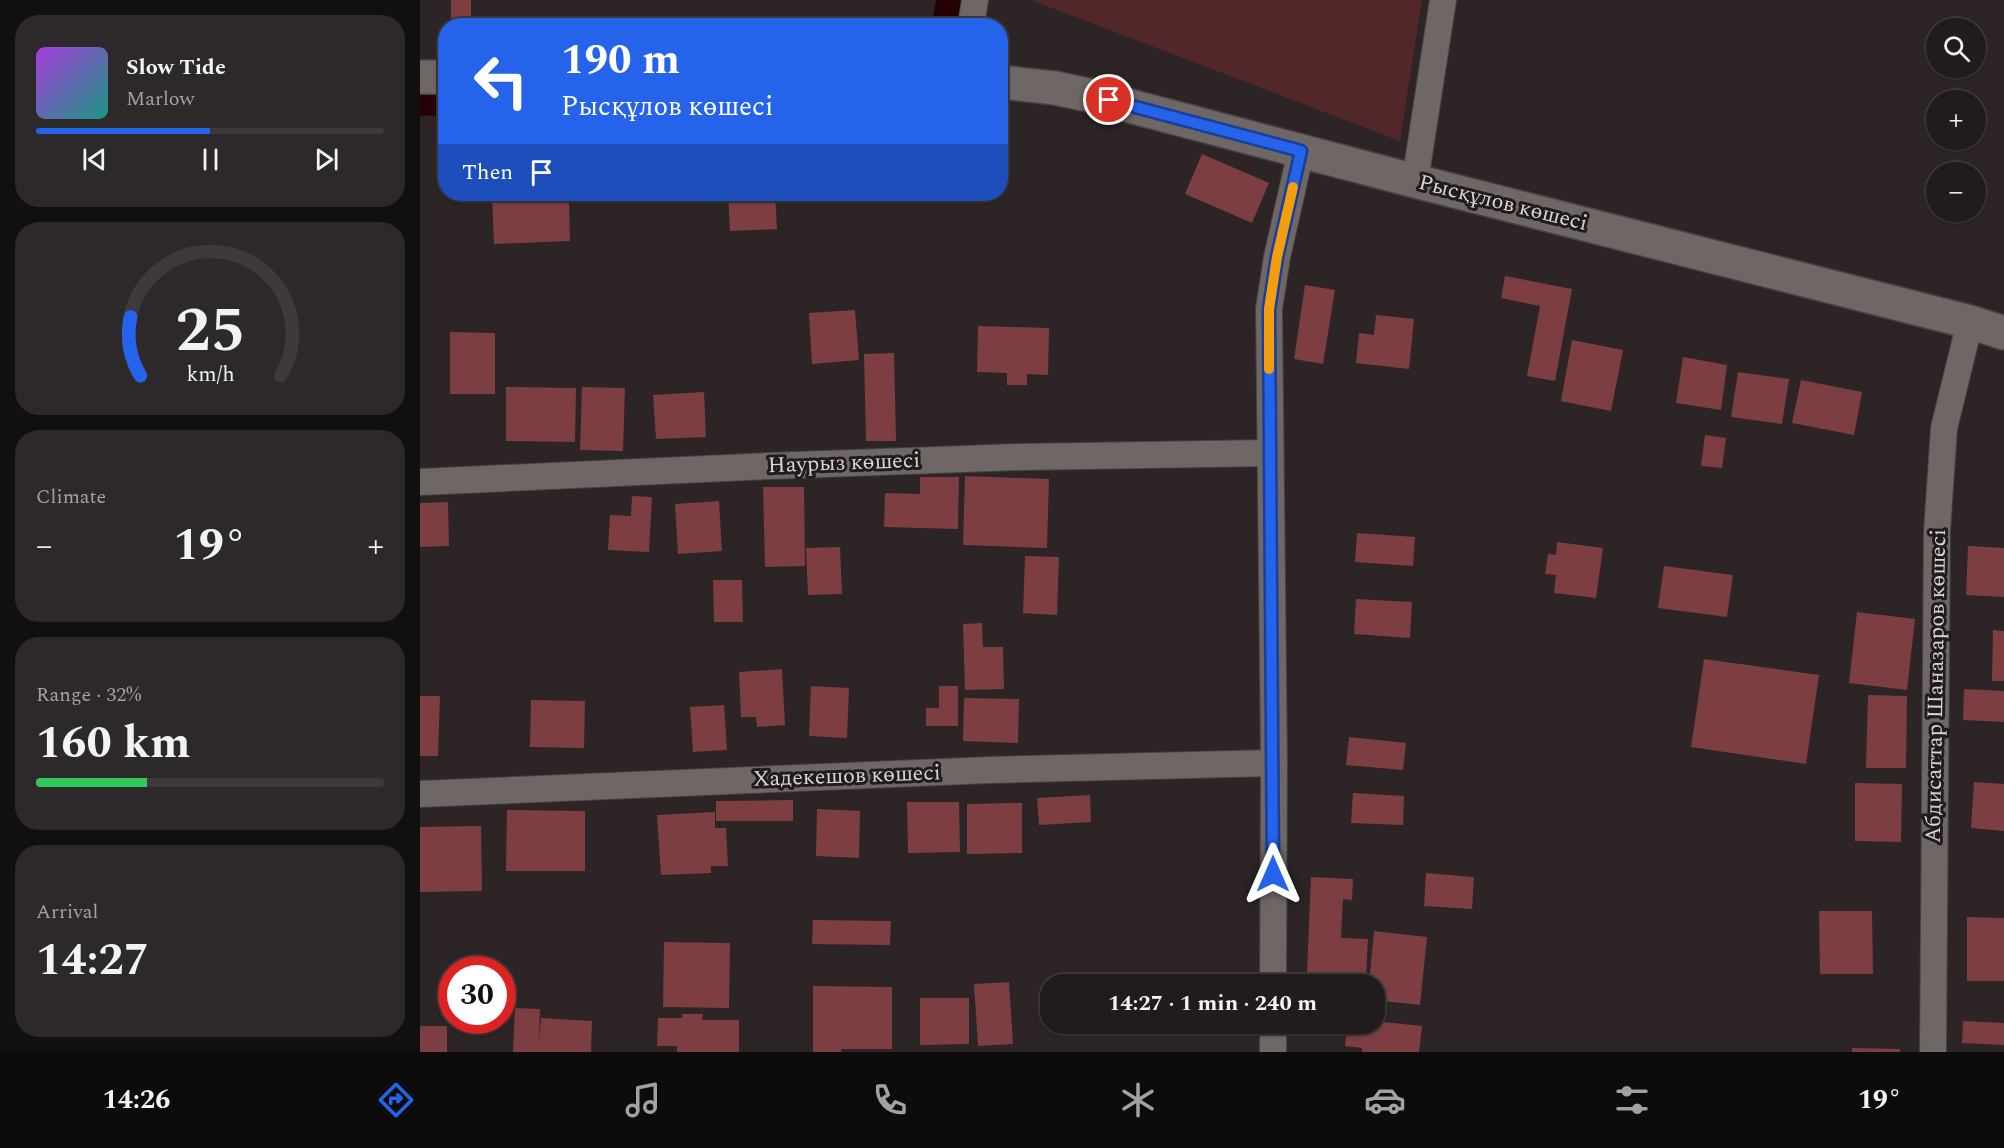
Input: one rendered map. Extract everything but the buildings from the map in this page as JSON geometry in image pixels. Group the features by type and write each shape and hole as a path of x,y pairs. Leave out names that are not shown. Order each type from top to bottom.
{"street":[{"path":"972,18 975,0"},
{"path":"1415,181 1443,0"},
{"path":"420,77 438,77"},
{"name":"Рысқұлов көшесі","path":"1008,83 1055,88 1088,95 1970,322 2004,333"},
{"path":"1273,974 1274,763 1269,309 1277,257 1301,151"},
{"name":"Абдисаттар Шаназаров көшесі","path":"1933,1052 1936,531 1944,428 1970,322"},
{"name":"Наурыз көшесі","path":"420,482 1032,457 1269,453"},
{"name":"Хадекешов көшесі","path":"420,794 989,770 1274,763"},
{"path":"1273,1034 1273,1052"}],"shaded area":[{"path":"1031,0 1422,0 1400,141"}],"waterway":[{"path":"947,18 950,0"},
{"path":"420,102 438,102"}],"slow traffic":[{"path":"1269,369 1269,309 1277,257 1293,187"}],"route":[{"path":"1109,100 1301,151 1277,257 1269,309 1273,874"}]}
